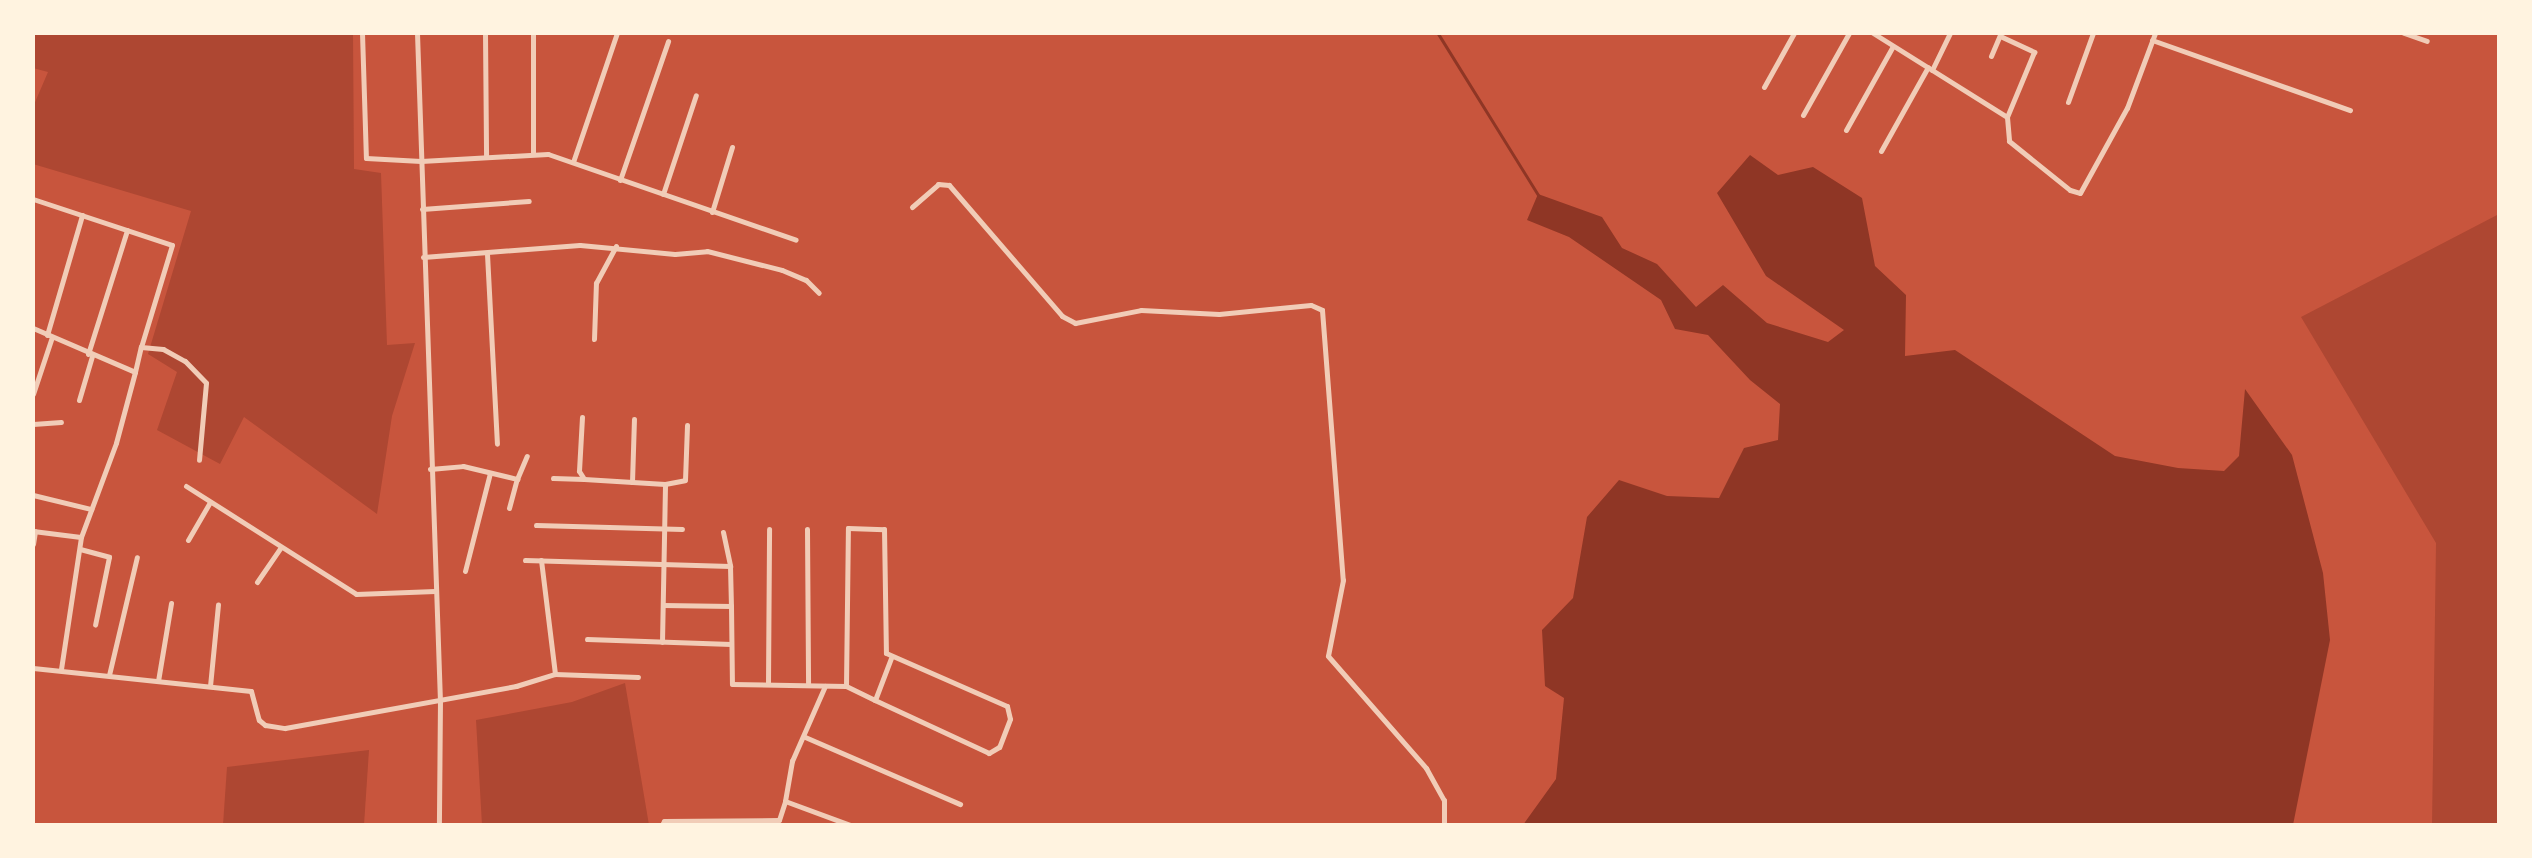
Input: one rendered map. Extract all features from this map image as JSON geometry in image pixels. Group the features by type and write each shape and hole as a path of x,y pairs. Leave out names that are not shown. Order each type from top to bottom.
{"street":[{"path":"362,33 363,152 372,160 421,161 533,153 573,162 796,240"},
{"path":"417,33 440,700 439,825"},
{"path":"485,33 486,156"},
{"path":"533,33 533,153"},
{"path":"573,162 617,33"},
{"path":"1764,87 1794,33"},
{"path":"1803,115 1849,33"},
{"path":"1873,33 2007,117"},
{"path":"1881,151 1950,33"},
{"path":"2068,102 2093,33"},
{"path":"2404,33 2427,41"},
{"path":"1991,56 2000,35 2034,52 2007,117 2005,131 2016,148 2080,193 2122,119 2153,36 2350,110"},
{"path":"620,180 667,41"},
{"path":"1846,130 1893,46"},
{"path":"663,194 696,95"},
{"path":"712,212 732,147"},
{"path":"912,207 938,184 949,186 1062,316 1075,323 1142,310 1219,314 1311,306 1322,310 1343,580 1328,656 1426,768 1444,800 1444,825"},
{"path":"33,208 34,199 172,245 116,443 81,537 61,670"},
{"path":"422,209 529,201"},
{"path":"33,394 82,215"},
{"path":"79,400 127,230"},
{"path":"423,257 580,245 616,246 674,254 707,251 752,262 806,281 819,293"},
{"path":"594,339 596,282 616,246"},
{"path":"487,254 497,444"},
{"path":"33,328 90,355 135,372"},
{"path":"141,347 163,349 185,361 206,383 199,460"},
{"path":"582,417 579,471 584,479"},
{"path":"632,482 634,419"},
{"path":"33,424 61,422"},
{"path":"553,478 665,484 685,480 687,425"},
{"path":"509,508 527,456"},
{"path":"430,469 463,466 517,479"},
{"path":"465,571 490,473"},
{"path":"662,642 665,484"},
{"path":"186,486 356,594 435,591"},
{"path":"33,495 91,509"},
{"path":"188,540 210,502"},
{"path":"536,525 682,529"},
{"path":"723,532 730,566 732,684 846,686 989,753 999,747 1010,719 1007,706 886,653 884,529 848,528 846,686"},
{"path":"768,683 769,529"},
{"path":"807,529 808,685"},
{"path":"33,544 34,531 81,537"},
{"path":"257,582 281,547"},
{"path":"80,549 110,559 95,625"},
{"path":"109,674 137,557"},
{"path":"525,560 730,566"},
{"path":"541,560 555,674"},
{"path":"158,681 172,603"},
{"path":"210,686 218,604"},
{"path":"663,605 731,606"},
{"path":"587,639 731,644"},
{"path":"875,701 891,657"},
{"path":"33,667 251,691 259,720 274,727 440,700 555,674 638,677"},
{"path":"662,825 664,821 779,820 792,761 805,737 825,686"},
{"path":"805,737 960,804"},
{"path":"785,801 850,825"}],"shaded area":[{"path":"33,33 353,33 354,169 381,173 387,345 415,343 392,416 377,514 244,417 220,464 157,430 177,372 148,354 191,211 33,164 33,107 48,72 33,68"},
{"path":"1750,155 1778,175 1813,167 1862,198 1875,266 1906,295 1905,356 1955,350 2115,456 2178,468 2224,471 2239,456 2245,389 2292,455 2323,573 2330,640 2293,825 1523,825 1556,779 1564,698 1545,686 1542,630 1573,598 1587,517 1619,480 1667,496 1719,498 1744,448 1778,440 1780,404 1750,380 1708,335 1675,329 1661,300 1569,237 1527,220 1538,194 1602,217 1622,248 1657,264 1696,307 1723,285 1767,323 1828,342 1844,330 1766,276 1717,193"},
{"path":"2499,214 2499,825 2432,825 2436,543 2301,317"},
{"path":"625,683 649,825 482,825 476,720 572,702"},
{"path":"369,750 364,825 223,825 227,767"}],"waterway":[{"path":"1438,33 1538,194"}]}
